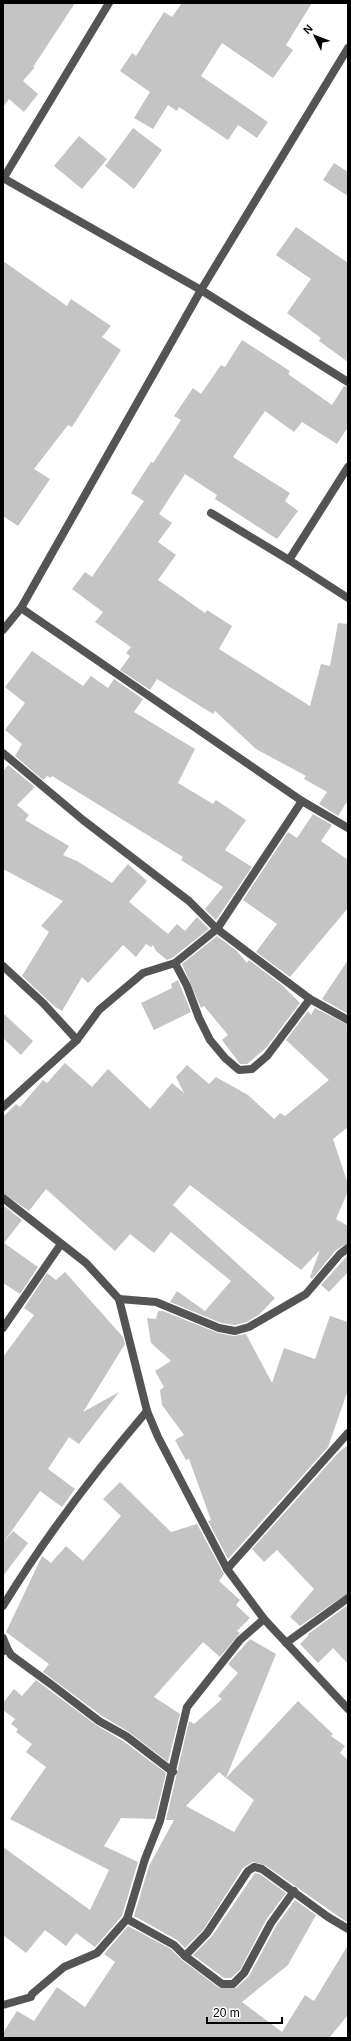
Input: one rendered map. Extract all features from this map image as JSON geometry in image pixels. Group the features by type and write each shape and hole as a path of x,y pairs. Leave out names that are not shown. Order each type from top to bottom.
{"street":[{"path":"110,3 3,179 201,290 348,382"},
{"path":"3,630 20,608 201,290 348,48"},
{"path":"289,560 348,467"},
{"path":"210,513 289,560 348,598"},
{"path":"20,608 302,801 348,828"},
{"path":"3,753 83,820 189,901 217,929 310,999 348,1020"},
{"path":"3,1107 77,1040 99,1010 143,973 175,963 217,929 302,801"},
{"path":"175,963 187,986 199,1018 210,1040 225,1058 239,1070 252,1069 267,1056 310,999"},
{"path":"3,966 44,1003 77,1040"},
{"path":"3,1198 86,1263 119,1300 147,1411 158,1437 227,1569 264,1619 348,1709"},
{"path":"3,1328 62,1244"},
{"path":"119,1300 156,1302 219,1328 235,1331 249,1327 306,1294 340,1254 348,1248"},
{"path":"3,1606 100,1466 147,1411"},
{"path":"227,1569 348,1433"},
{"path":"286,1643 348,1598"},
{"path":"3,2006 31,1997 32,1994 64,1967 97,1953 127,1918 145,1859 160,1821 173,1772 187,1707 240,1640 264,1619"},
{"path":"3,1638 5,1650 11,1655 99,1721 126,1736 173,1772"},
{"path":"185,1956 207,1933 248,1871 254,1867 262,1869 328,1917 348,1929"},
{"path":"127,1918 174,1945 185,1956 222,1984 233,1984 244,1973 271,1923 294,1891"}],"building":[{"path":"3,3 75,3 33,67 35,67 23,81 38,94 24,112 9,99 3,107"},
{"path":"182,3 312,3 286,45 293,50 273,78 222,43 201,76 268,122 257,138 238,125 228,140 179,107 177,111 168,105 153,129 134,118 150,92 120,71 132,53 136,56 164,12 172,17"},
{"path":"133,128 162,150 134,189 105,166"},
{"path":"79,136 107,159 82,189 54,166"},
{"path":"334,163 348,172 348,196 323,180"},
{"path":"296,227 348,263 348,362 319,341 321,338 287,313 311,279 276,255"},
{"path":"3,261 67,306 71,299 111,326 102,337 121,350 72,427 68,425 34,469 50,479 18,526 3,516"},
{"path":"242,340 290,371 288,374 332,405 344,386 348,387 348,427 337,444 302,422 294,432 265,411 233,457 290,493 285,501 298,511 277,539 215,499 217,495 185,474 159,514 172,523 158,542 176,555 158,580 205,613 207,610 232,626 219,649 310,706 321,664 330,666 338,623 348,624 348,804 346,803 338,816 319,804 327,792 304,779 306,776 256,749 215,711 213,714 157,679 150,690 120,670 130,656 126,653 131,647 95,622 103,612 72,589 85,572 92,577 144,501 131,493 181,420 174,416 193,388 201,394 221,365 225,367"},
{"path":"32,651 83,686 91,676 108,688 114,679 143,699 134,712 195,749 178,783 213,804 216,800 246,820 225,850 252,867 216,920 205,909 223,887 181,860 183,857 52,776 51,778 47,776 43,780 15,756 22,744 5,730 25,703 5,687"},
{"path":"8,765 35,787 17,805 29,815 25,820 69,846 63,855 77,861 112,883 128,864 147,881 129,902 168,934 177,924 185,931 197,917 209,929 172,958 167,960 156,951 153,945 151,947 146,944 136,957 123,945 88,983 82,977 62,1011 54,1006 22,976 49,932 41,926 63,901 3,869 3,772"},
{"path":"313,814 332,825 321,841 348,860 348,908 290,977 256,952 277,924 243,900 288,832 297,838"},
{"path":"217,936 237,951 247,963 249,960 282,985 300,1003 266,1048 247,1064 240,1064 222,1040 228,1035 204,1006 201,1008 182,964"},
{"path":"348,960 348,1014 322,999"},
{"path":"178,980 191,1012 154,1030 141,1003 172,988 171,984"},
{"path":"315,1008 348,1025 348,1127 333,1139 348,1184 348,1191 336,1219 348,1226 348,1243 336,1250 312,1279 310,1277 320,1250 301,1270 190,1185 173,1205 275,1298 260,1314 247,1322 235,1325 221,1323 170,1302 177,1291 205,1311 231,1281 171,1232 154,1253 130,1234 115,1251 46,1189 29,1211 3,1193 3,1117 16,1104 20,1107 43,1080 47,1083 65,1063 92,1087 108,1069 150,1109 172,1083 184,1093 176,1077 187,1065 209,1084 216,1077 248,1095 274,1119 280,1113 285,1116 329,1080 286,1040 308,1011 311,1015"},
{"path":"3,1013 33,1041 21,1055 3,1038"},
{"path":"3,1205 22,1220 4,1243 38,1267 20,1294 3,1283"},
{"path":"348,1255 348,1272 329,1292 321,1285"},
{"path":"65,1272 123,1337 125,1344 83,1412 119,1392 79,1444 69,1437 48,1469 75,1489 62,1507 40,1491 3,1543 3,1357 34,1315 24,1308 47,1273 56,1280"},
{"path":"158,1311 163,1311 218,1333 234,1336 246,1334 272,1383 284,1348 315,1359 330,1316 348,1322 348,1390 328,1447 228,1559 208,1521 211,1520 189,1459 186,1460 175,1440 184,1435 162,1405 160,1390 164,1387 155,1371 171,1361 151,1343 147,1318 156,1319"},
{"path":"348,1445 348,1593 300,1626 290,1617 314,1589 277,1550 264,1562 252,1549 339,1452"},
{"path":"120,1482 171,1532 197,1524 224,1574 219,1581 240,1600 236,1605 250,1618 237,1631 240,1633 220,1657 203,1642 154,1697 180,1714 168,1762 129,1732 102,1716 43,1672 49,1664 6,1632 42,1556 51,1563 66,1546 83,1561 121,1516 103,1499"},
{"path":"13,1531 28,1543 3,1576 3,1543"},
{"path":"348,1605 348,1664 333,1648 318,1663 300,1644 309,1635 308,1634"},
{"path":"250,1639 276,1654 226,1778 298,1701 333,1734 331,1736 345,1746 340,1753 348,1760 348,1923 265,1865 253,1862 243,1868 203,1930 185,1948 177,1940 134,1916 149,1866 174,1820 166,1820 189,1721 194,1724 222,1699 218,1696 238,1673 228,1664","holes":["219,1772 254,1800 234,1832 186,1806"]},
{"path":"36,1680 96,1725 123,1741 166,1773 155,1819 121,1818 104,1846 138,1862 122,1916 95,1947 76,1933 66,1946 45,1930 26,1953 3,1935 3,1847 90,1910 109,1870 10,1819 46,1767 26,1752 32,1744 16,1732 18,1729 11,1724 15,1719 3,1710 3,1703 14,1689 22,1696"},
{"path":"255,1873 260,1874 286,1893 266,1920 240,1970 231,1978 224,1978 193,1955 212,1936"},
{"path":"295,1900 316,1915 288,1965 242,2002 282,2032 305,1995 314,2001 348,1945 348,2015 329,2038 3,2038 3,2033 17,2011 34,2021 57,1987 85,2007 115,1962 104,1954 128,1926 171,1949 182,1960 219,1988 236,1988 249,1976 276,1926"}]}
